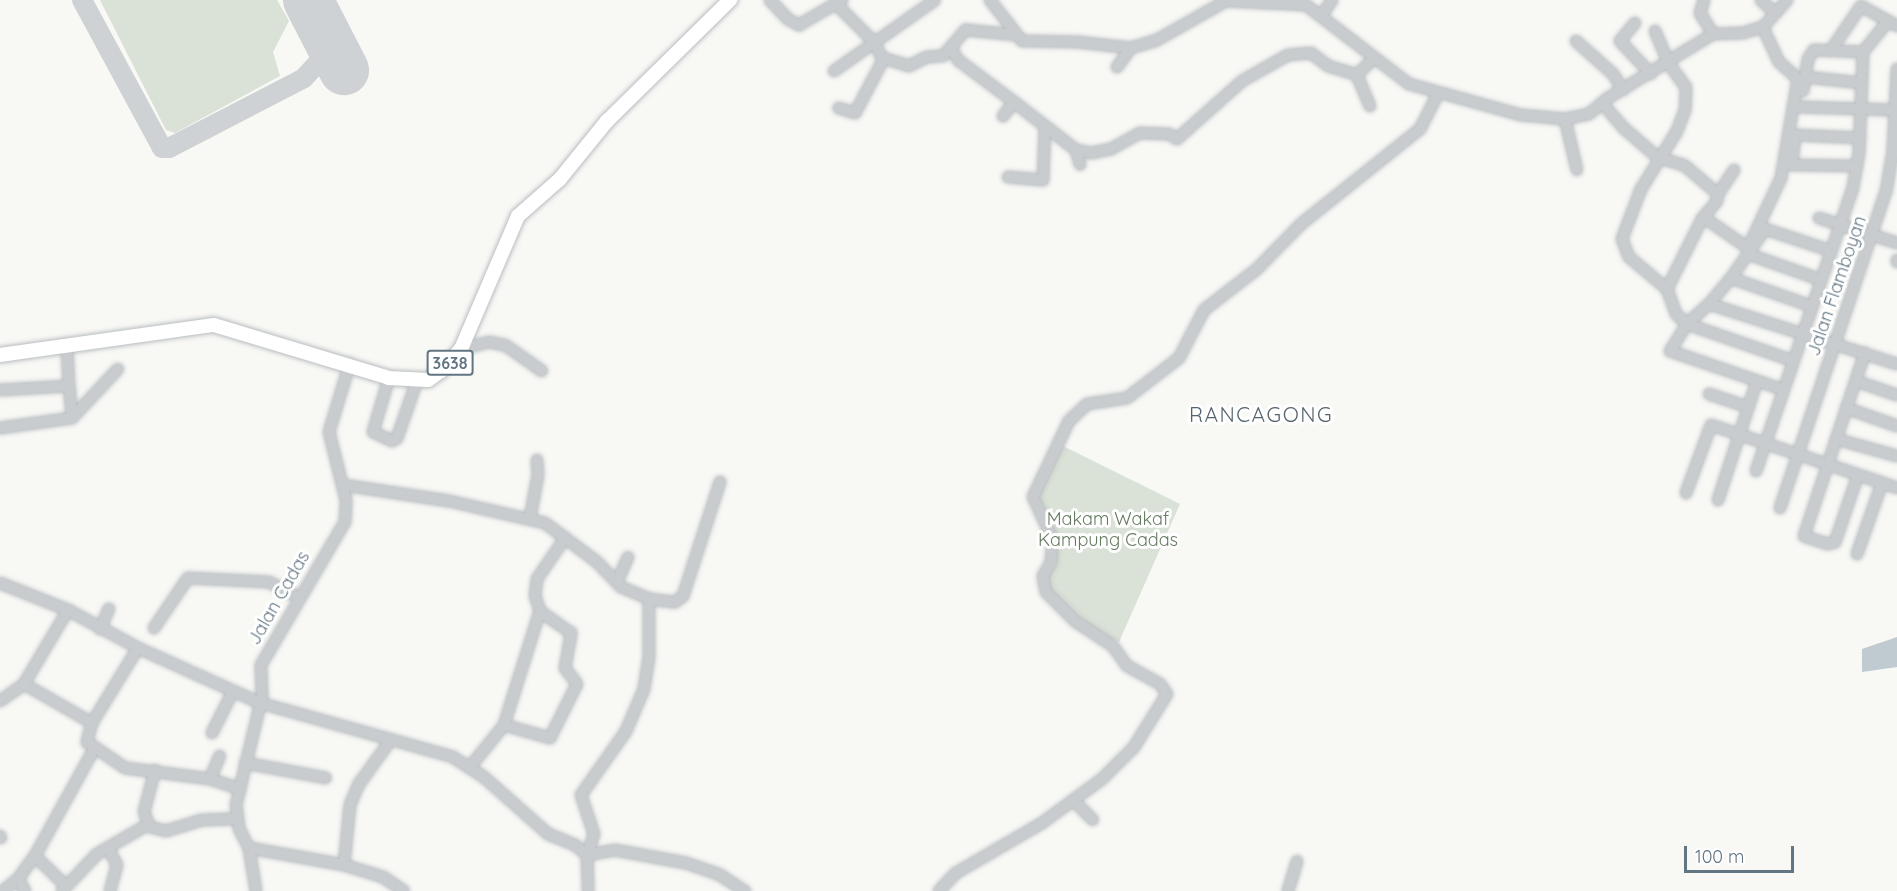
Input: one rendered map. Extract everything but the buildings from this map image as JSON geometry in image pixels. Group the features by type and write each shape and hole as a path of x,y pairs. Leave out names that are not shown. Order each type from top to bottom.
{"main road":[{"name":"3638","path":"0,355 214,325 350,363 389,378 417,381 441,371 461,349 518,216 560,179 607,121 730,0"}],"street":[{"path":"770,0 788,19 799,25 839,2 874,42 883,58 912,66 927,57 942,56 966,30 1017,35"},
{"path":"834,71 935,0"},
{"path":"990,0 1017,35 1033,44 1078,42 1131,48 1156,40 1226,1 1306,2 1373,59 1402,80 1438,94 1521,115 1565,119 1589,114 1602,103 1670,64 1713,34 1743,33 1763,27 1787,0"},
{"path":"1322,15 1332,0"},
{"path":"1704,0 1700,13 1713,34"},
{"path":"1761,0 1775,13"},
{"path":"1756,471 1840,224 1857,166 1863,52 1893,23 1861,6 1831,50"},
{"path":"1635,23 1620,41 1650,74"},
{"path":"1703,218 1748,248 1781,178 1798,79 1779,62 1763,27"},
{"path":"1655,30 1670,64 1686,87 1686,103 1680,126 1657,157 1622,239 1629,256 1667,289 1676,314 1687,324 1794,361"},
{"path":"1576,41 1613,74 1623,90"},
{"path":"951,47 958,60 1076,150 1090,153 1111,149 1140,133 1169,134 1177,139 1242,81 1288,55 1311,53 1328,66 1357,75"},
{"path":"1118,67 1131,48"},
{"path":"1857,166 1792,165 1795,135 1811,53 1831,50 1863,52"},
{"path":"839,108 851,113 858,110 883,58"},
{"path":"1357,75 1373,59"},
{"name":"Jalan Flamboyan","path":"1780,508 1872,235 1890,172 1896,74"},
{"path":"1357,75 1370,106"},
{"path":"1805,77 1862,83"},
{"path":"939,891 956,873 1075,802 1134,747 1167,694 1160,684 1127,666 1113,646 1075,621 1046,592 1043,576 1052,562 1053,540 1033,497 1062,432 1082,406 1127,398 1179,358 1204,310 1257,269 1301,224 1420,129 1438,94"},
{"path":"1003,116 1014,102"},
{"path":"1602,103 1625,129 1657,157 1684,165 1718,194"},
{"path":"1800,107 1894,110"},
{"path":"1565,119 1577,170"},
{"path":"1008,177 1043,180 1045,126"},
{"path":"1795,135 1860,138"},
{"path":"1076,150 1080,164"},
{"path":"1667,289 1703,218 1715,205 1718,194 1734,170"},
{"path":"1819,218 1897,243"},
{"path":"1784,390 1671,352 1670,346 1687,324 1731,278 1765,229 1831,251"},
{"path":"1749,254 1821,280"},
{"path":"1731,278 1811,306"},
{"path":"1709,303 1897,364"},
{"path":"461,349 489,342 505,345 542,371"},
{"path":"67,347 72,418"},
{"path":"1858,475 1835,542 1828,544 1804,536 1865,353"},
{"name":"Jalan Cadas","path":"256,891 249,848 237,819 245,763 261,704 262,660 341,531 346,511 343,485 329,427 350,363"},
{"path":"0,428 72,418 118,369"},
{"path":"389,378 373,432 392,441 397,438 417,381"},
{"path":"1718,500 1757,381"},
{"path":"1856,381 1897,395"},
{"path":"0,390 69,386"},
{"path":"1709,394 1748,407"},
{"path":"1846,408 1897,426"},
{"path":"1686,494 1709,426 1798,453 1897,488"},
{"path":"1836,439 1897,456"},
{"path":"530,518 538,475 537,460"},
{"path":"343,485 449,501 530,518 566,538 627,591 649,598 675,602 683,596 720,482"},
{"path":"1857,554 1882,483"},
{"path":"470,767 504,725 540,611 535,596 537,579 566,538"},
{"path":"617,582 628,557"},
{"path":"154,628 188,578 268,582 299,597"},
{"path":"0,583 68,610 138,648 261,704 453,757 470,767 548,834 575,845 587,855 615,850 686,863 720,875 745,891"},
{"path":"588,891 587,855 594,834 581,795 626,731 644,689 649,657 649,598"},
{"path":"100,628 109,609"},
{"path":"0,701 24,684 68,610"},
{"path":"504,725 550,738 577,684 565,668 571,633 540,611"},
{"path":"138,648 92,723 86,739 94,749 127,769 210,779 240,789"},
{"path":"24,684 92,723"},
{"path":"212,733 233,691"},
{"path":"344,866 350,805 359,784 390,741"},
{"path":"3,891 18,879 35,856 94,749"},
{"path":"210,779 220,756"},
{"path":"245,763 326,778"},
{"path":"147,825 144,812 155,771"},
{"path":"1075,802 1093,820"},
{"path":"35,856 64,889 108,848 147,825 166,831 202,820 237,819"},
{"path":"108,848 117,865 110,891"},
{"path":"249,848 344,866 383,877 404,891"},
{"path":"1288,891 1296,861"},
{"path":"18,879 26,891"}],"green space":[{"path":"100,0 277,0 289,21 273,52 280,76 175,133 166,130"},
{"name":"Makam Wakaf Kampung Cadas","path":"1061,445 1180,504 1119,642 1084,625 1053,597 1046,576 1056,547 1048,517 1035,492"}],"shaded area":[{"path":"1897,637 1897,667 1862,672 1862,649"}],"taxiway":[{"path":"82,0 162,148 169,148 304,78 320,60 324,31"}],"runway":[{"path":"308,0 344,70"}],"district":[{"name":"RANCAGONG","path":"1261,414"}]}
